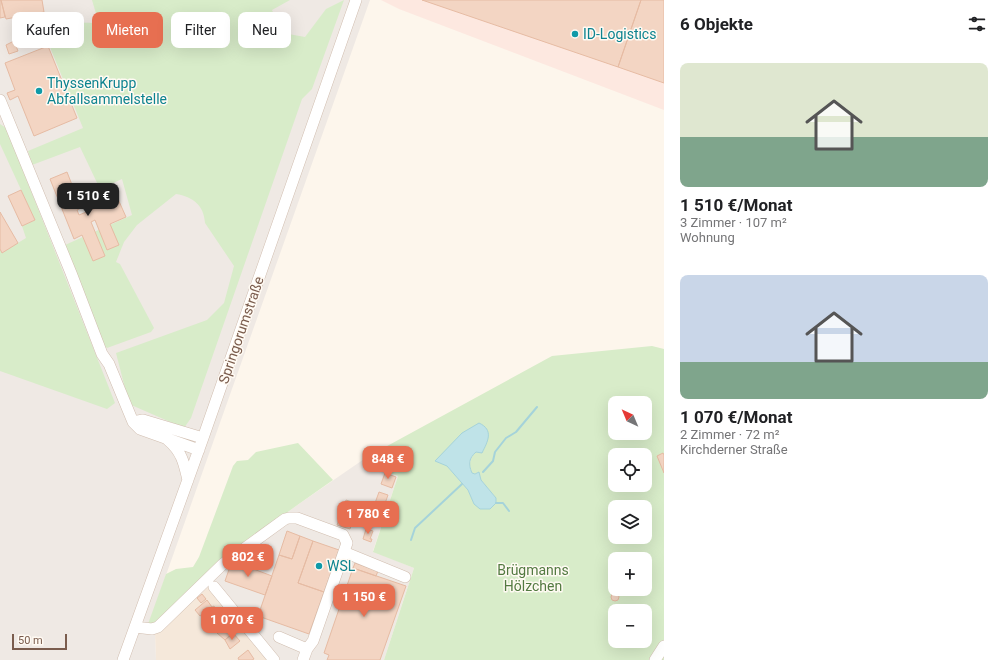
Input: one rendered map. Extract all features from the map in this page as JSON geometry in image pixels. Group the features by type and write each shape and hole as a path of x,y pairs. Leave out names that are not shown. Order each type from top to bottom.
{"street":[{"name":"Springorumstraße","path":"123,660 199,450 356,0"},
{"path":"0,100 71,273 102,354 109,364 133,422 140,429 199,450"},
{"path":"133,422 143,420 203,438"},
{"path":"164,438 173,445 182,457 188,480"},
{"path":"135,627 152,629 158,627 223,564 285,519 297,518 343,535 348,543 313,641 305,655 279,637"},
{"path":"344,552 405,577"},
{"path":"214,587 274,660"},
{"path":"655,660 664,646"}],"shaded area":[{"path":"0,0 370,0 149,623 218,563 296,506 367,457 373,467 398,476 373,551 414,568 384,660 280,660 215,581 155,634 156,660 0,660"},
{"path":"381,0 664,0 664,110 399,9"},
{"path":"215,581 282,660 156,660 155,634"}],"green space":[{"path":"92,0 290,0 272,10 273,12 238,12 238,48 291,48 291,34 305,37 326,9 344,0 312,89 302,99 191,418 184,428 129,404 116,353 207,320 224,303 234,266 205,223 200,207 188,197 176,194 137,225 124,242 116,262 120,264 154,328 151,332 107,348 103,345 65,245 132,215 122,179 100,189 80,147 32,165 28,151 83,128 50,48 84,48 84,23 92,23 92,48 163,48 163,12 96,12"},
{"path":"0,124 6,128 115,403 107,409 0,371 0,249 3,252 26,238 22,226 35,220 0,144"},
{"name":"Brügmanns Hölzchen","path":"652,346 664,349 664,660 384,660 414,568 373,552 398,476 373,467 367,457 552,356","holes":["488,442 473,455 470,467 472,473 475,474 479,472 481,480 496,498 474,504 468,490 447,466"]},
{"path":"298,443 333,480 218,563 153,624 148,624 166,574 176,569 193,567 199,557 233,466 237,461 248,460 256,452"}],"water":[{"path":"479,423 487,429 488,440 482,453 476,452 472,457 470,467 472,473 475,474 479,472 481,480 496,498 496,503 490,509 480,509 474,504 468,490 447,466 435,461 462,433"}],"building":[{"path":"0,0 5,17 0,18"},
{"path":"1,0 42,0 44,12 12,12 12,18 6,19"},
{"name":"ID-Logistics","path":"422,0 641,0 618,67"},
{"path":"641,0 664,0 664,83 618,67"},
{"path":"12,42 12,48 17,48 18,51 9,54 6,45"},
{"name":"ThyssenKrupp Abfallsammelstelle","path":"43,48 49,48 77,118 34,136 18,96 10,100 7,93 15,90 5,63"},
{"path":"67,172 81,208 77,210 79,215 118,199 126,217 110,224 119,245 107,250 95,220 91,222 105,256 93,261 82,235 74,239 50,179"},
{"path":"21,190 35,220 22,226 8,196"},
{"path":"0,212 18,243 2,253 0,249"},
{"path":"663,453 664,455 664,473 657,456"},
{"path":"385,473 396,477 392,488 381,484"},
{"path":"379,492 388,495 379,520 370,517"},
{"path":"346,500 358,504 350,529 337,525"},
{"path":"366,529 373,531 370,539 372,539 371,542 363,539"},
{"path":"287,531 300,536 292,559 279,555"},
{"path":"300,536 313,541 298,583 324,592 309,634 258,616 279,555 292,559"},
{"name":"WSL","path":"313,541 339,550 324,592 298,583"},
{"path":"232,561 272,576 265,595 225,581"},
{"path":"355,563 378,571 376,576 353,568"},
{"path":"353,568 406,586 380,660 327,660 329,655 324,653"},
{"path":"202,594 206,599 201,603 197,598"},
{"path":"611,596 619,596 617,601 613,601 611,599"},
{"path":"207,600 212,607 214,606 214,609 220,616 211,623 203,614 200,616 195,610"},
{"path":"227,625 233,633 225,640 217,633"},
{"path":"233,633 240,641 230,649 225,640"},
{"path":"248,650 254,659 239,660 238,658"}],"waterway":[{"path":"483,472 493,461 495,452 506,438 516,432 537,407"},
{"path":"411,540 415,528 462,484"},
{"path":"496,503 503,503 509,511"}],"place":[{"name":"ID-Logistics","path":"575,34"},
{"name":"ThyssenKrupp Abfallsammelstelle","path":"39,91"},
{"name":"WSL","path":"319,566"}]}
